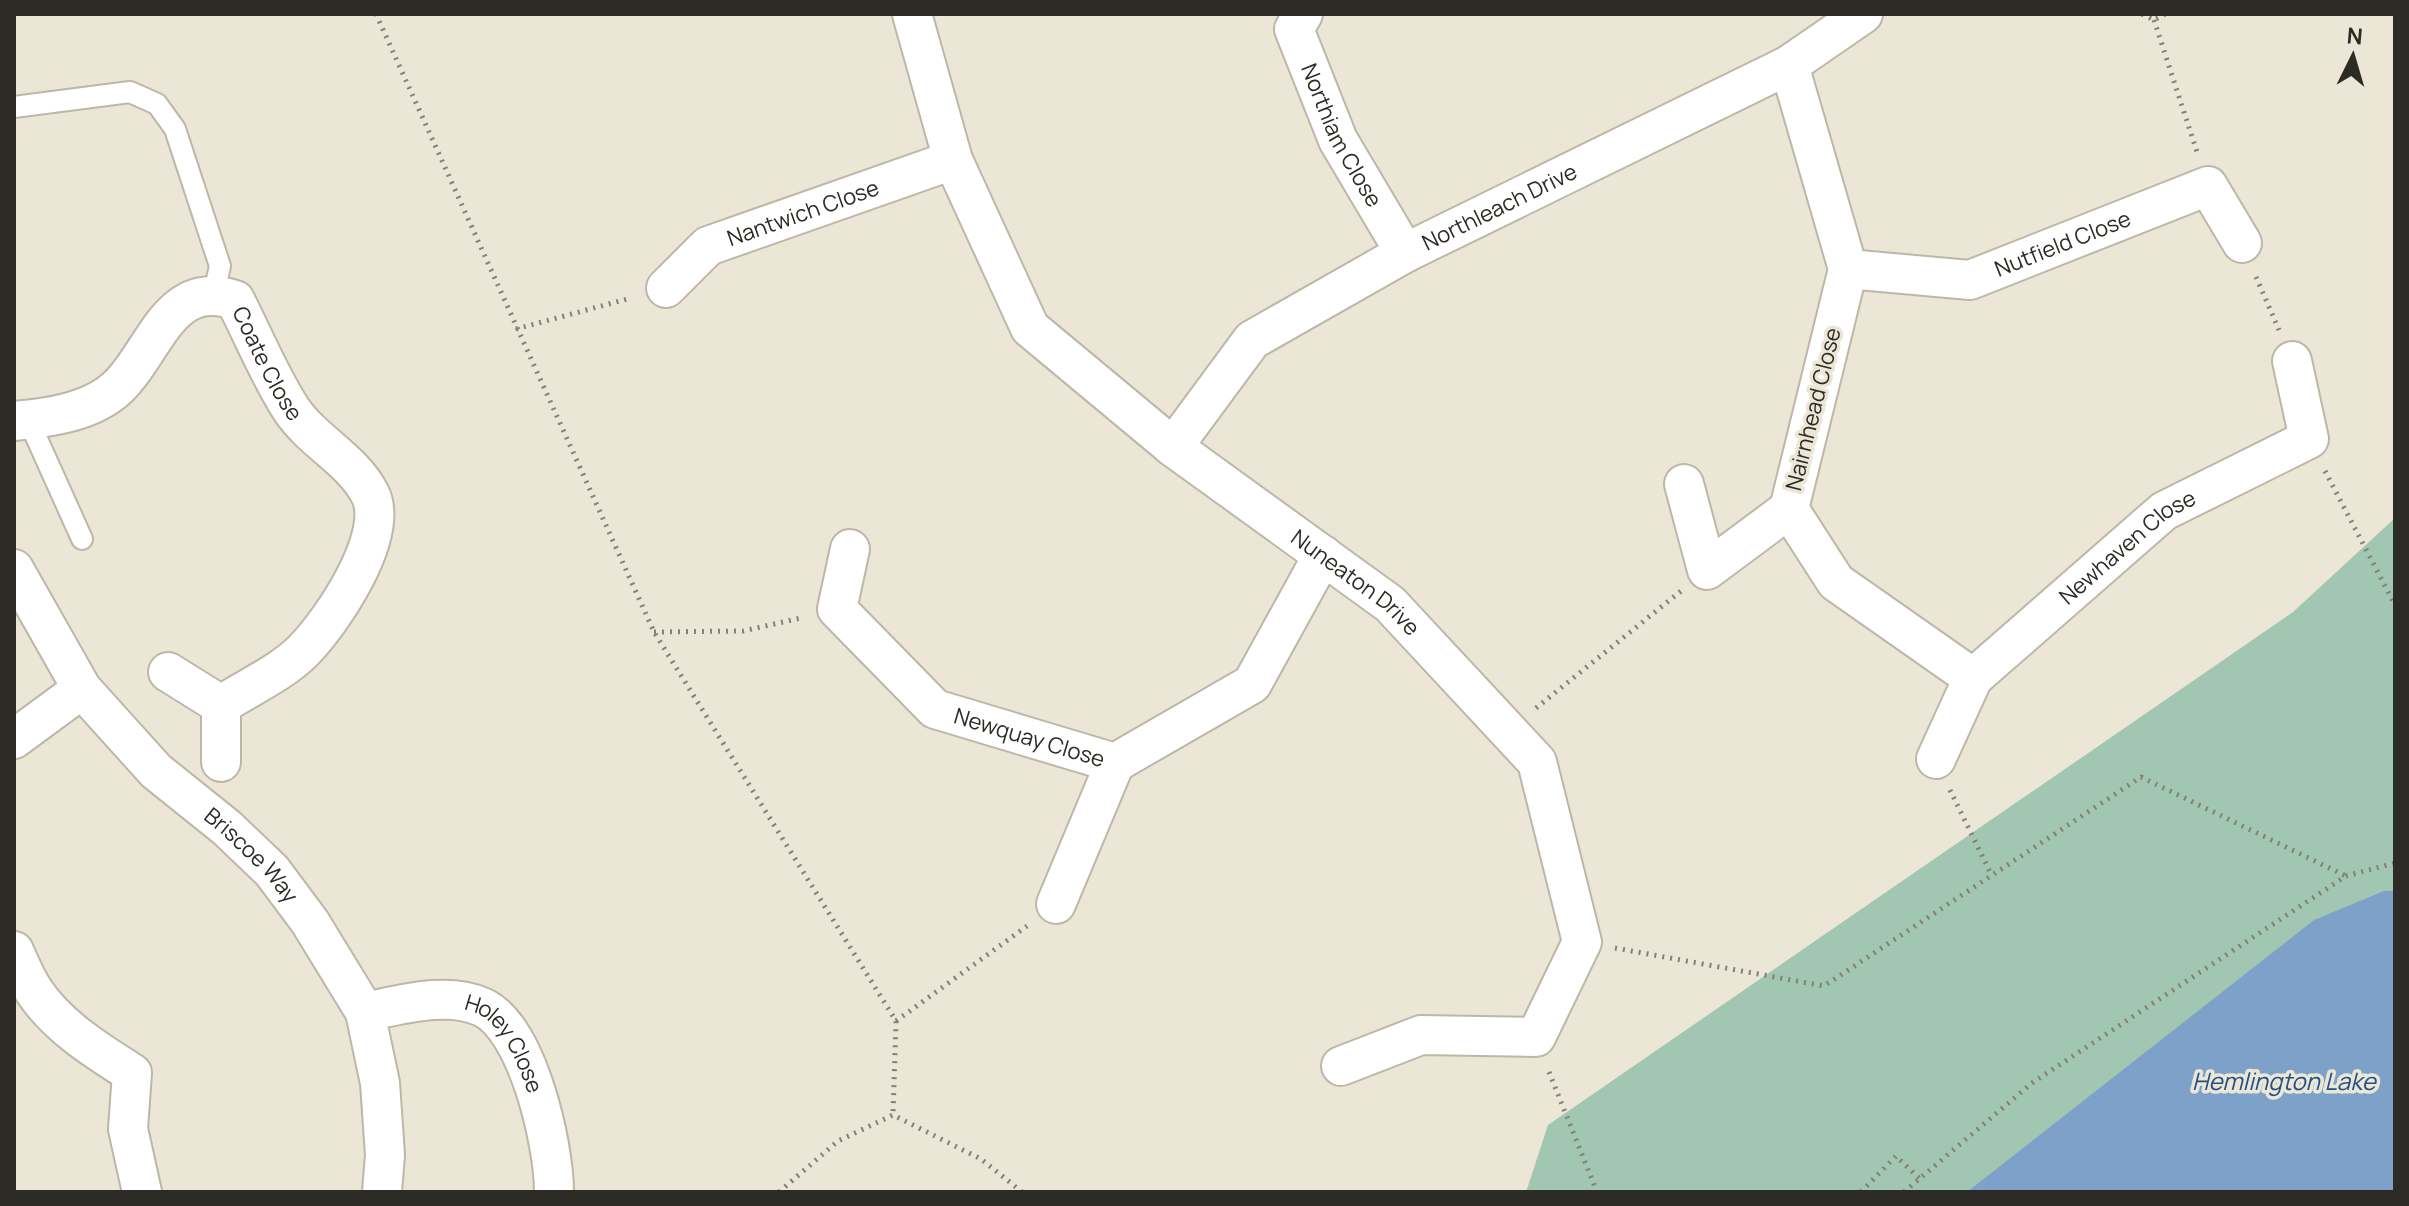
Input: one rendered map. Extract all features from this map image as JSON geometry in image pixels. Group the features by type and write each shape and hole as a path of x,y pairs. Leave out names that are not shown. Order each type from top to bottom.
{"street":[{"name":"Nuneaton Drive","path":"912,14 953,160 1030,328 1173,447 1390,604 1537,762 1582,942"},
{"name":"Northiam Close","path":"1303,14 1294,29 1338,140 1405,253"},
{"name":"Northleach Drive","path":"1173,447 1252,340 1405,253 1789,65 1863,14"},
{"name":"Nairnhead Close","path":"1789,65 1848,269 1789,509 1836,582 1973,678"},
{"name":"Nantwich Close","path":"666,288 708,246 953,160"},
{"path":"2208,186 2242,243"},
{"name":"Nutfield Close","path":"1848,269 1970,280 2208,186"},
{"path":"21,420 64,413 117,388 164,322 184,305 214,293"},
{"name":"Coate Close","path":"214,293 235,300 292,410 319,440 351,467 372,497 374,529 359,568 337,607 302,652 221,705"},
{"path":"2292,361 2309,439"},
{"name":"Newhaven Close","path":"1936,759 1973,678 2164,511 2309,439"},
{"path":"1684,484 1707,570 1789,509"},
{"path":"837,609 850,549"},
{"name":"Newquay Close","path":"837,609 935,709 1115,763 1252,684 1323,555"},
{"name":"Briscoe Way","path":"14,569 82,689 156,771 227,828 272,871 310,922 365,1012 380,1083 385,1155 382,1192"},
{"path":"168,672 221,705 221,762"},
{"path":"14,739 82,689"},
{"path":"1056,904 1115,763"},
{"path":"1341,1066 1421,1035 1536,1037 1582,942"},
{"path":"14,951 34,991 50,1010 103,1055 132,1073 128,1129 142,1192"},
{"name":"Holey Close","path":"365,1012 453,1000 481,1006 501,1021 528,1074 540,1108 549,1141 554,1192"}],"lane":[{"name":"Coate Close","path":"14,107 130,92 157,104 175,129 220,266 214,293"},
{"path":"21,420 82,539"}],"path":[{"path":"376,14 654,632 896,1021 893,1115"},
{"path":"2142,14 2154,20 2208,186"},
{"path":"2154,20 2165,14"},
{"path":"2242,243 2292,361"},
{"path":"516,329 666,288"},
{"path":"2309,439 2395,605"},
{"path":"1508,731 1707,570"},
{"path":"654,632 743,631 837,609"},
{"path":"1936,759 1992,876"},
{"path":"1582,942 1824,986 2141,777 2346,876"},
{"path":"1904,1192 2032,1083 2346,876 2395,863"},
{"path":"896,1021 1056,904"},
{"path":"1536,1037 1597,1192"},
{"path":"779,1192 838,1141 893,1115"},
{"path":"893,1115 981,1159 1022,1192"},
{"path":"1861,1192 1896,1156 1919,1178"}],"green space":[{"path":"2395,518 2395,1192 1526,1192 1548,1125 2293,612"}],"water":[{"name":"Hemlington Lake","path":"2384,891 2395,891 2395,1192 1967,1192 2314,920"}]}
